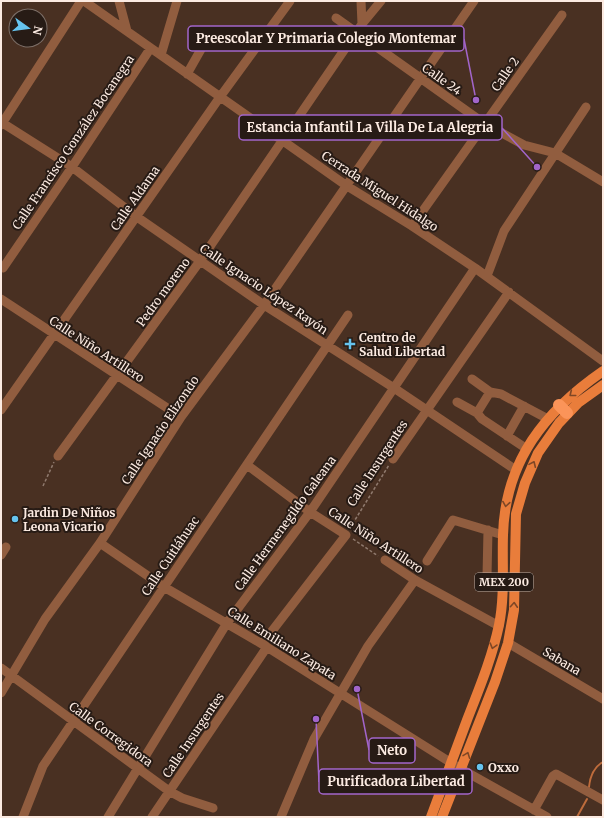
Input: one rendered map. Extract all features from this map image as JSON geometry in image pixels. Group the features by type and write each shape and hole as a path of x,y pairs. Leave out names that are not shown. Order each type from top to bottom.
{"main road":[{"name":"MEX 200","path":"432,817 483,678 498,626 504,583 503,535 507,498 516,470 527,449 548,419 563,409 603,371"},
{"name":"MEX 200","path":"442,817 508,643 514,610 516,514 520,499 538,452 563,409 578,403 603,385"}],"street":[{"path":"1,123 81,1"},
{"name":"Cerrada Miguel Hidalgo","path":"84,1 347,186 412,226 487,276 603,361"},
{"path":"119,1 127,31"},
{"path":"160,55 176,1"},
{"name":"Calle Aldama","path":"1,410 220,97 290,1"},
{"path":"361,1 362,24"},
{"name":"Pedro moreno","path":"58,456 200,261 284,141 362,24 380,1"},
{"name":"Calle Ignacio Elizondo","path":"1,694 45,619 100,543 181,417 264,305 474,1"},
{"name":"Calle 2","path":"412,226 562,15"},
{"name":"Calle 24","path":"336,18 485,124 524,145 555,153 603,182"},
{"path":"187,74 208,37"},
{"name":"Calle Francisco González Bocanegra","path":"3,268 72,167 150,48"},
{"path":"487,276 504,231 586,107"},
{"name":"Calle Ignacio López Rayón","path":"1,123 72,167 137,217 264,305 394,388 516,470"},
{"name":"Calle Hermenegildo Galeana","path":"108,817 137,767 227,623 310,512 475,268"},
{"name":"Calle Insurgentes","path":"393,459 509,292"},
{"name":"Calle Niño Artillero","path":"1,299 117,377 181,417"},
{"name":"Calle Cuitláhuac","path":"23,817 43,766 348,315"},
{"path":"472,379 490,392 501,394 548,419"},
{"path":"477,413 490,392"},
{"path":"457,402 477,413 482,419 527,449"},
{"path":"508,436 524,406"},
{"name":"Calle Niño Artillero","path":"246,465 310,512 346,535"},
{"path":"427,561 453,520 503,535"},
{"path":"487,576 488,530"},
{"name":"Calle Insurgentes","path":"152,817 265,646 346,535"},
{"name":"Calle Emiliano Zapata","path":"100,543 164,587 265,646 461,769 547,817"},
{"name":"Calle Niño Artillero","path":"385,560 415,580 498,626"},
{"path":"284,816 314,739 368,646 415,580"},
{"name":"Sabana","path":"508,643 603,699"},
{"name":"Calle Corregidora","path":"1,668 169,791 182,798 213,808"},
{"path":"534,810 553,776 556,774 603,800"}],"path":[{"path":"43,486 46,476 58,456"},
{"name":"Calle Insurgentes","path":"346,535 393,459"},
{"name":"Calle Niño Artillero","path":"346,535 385,560"}],"waterway":[{"path":"589,787 593,773 603,762"},
{"path":"577,817 587,799"}],"place":[{"name":"Preescolar Y Primaria Colegio Montemar","path":"476,100"},
{"name":"Estancia Infantil La Villa De La Alegria","path":"537,167"},
{"name":"Centro de Salud Libertad","path":"350,344"},
{"name":"Jardin De Niños Leona Vicario","path":"15,519"},
{"name":"Neto","path":"357,689"},
{"name":"Purificadora Libertad","path":"316,719"},
{"name":"Oxxo","path":"480,767"}]}
